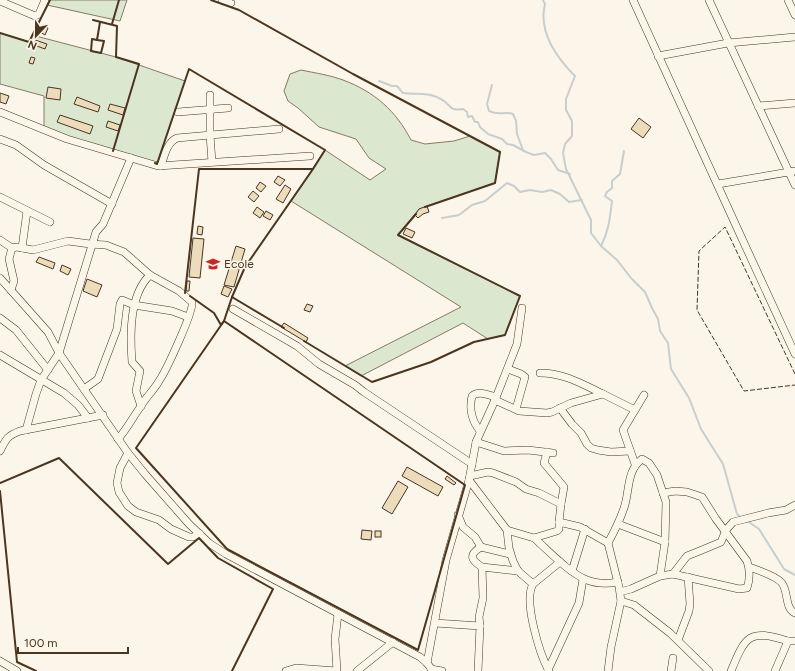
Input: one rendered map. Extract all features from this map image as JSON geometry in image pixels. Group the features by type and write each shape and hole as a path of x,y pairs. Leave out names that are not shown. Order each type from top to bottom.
{"street":[{"path":"0,1 35,16 39,14 45,0"},
{"path":"222,0 231,3"},
{"path":"633,0 795,354"},
{"path":"709,0 758,106 792,171 795,185"},
{"path":"788,0 795,15"},
{"path":"658,56 728,43 795,37"},
{"path":"210,95 212,162"},
{"path":"758,106 795,103"},
{"path":"178,112 228,108"},
{"path":"0,112 67,139 161,166 310,156"},
{"path":"161,166 166,151 175,138 279,129"},
{"path":"0,139 16,145 44,166 112,204"},
{"path":"26,430 41,380 59,353 96,232 103,224 131,158"},
{"path":"718,184 792,171"},
{"path":"0,197 50,222"},
{"path":"22,248 27,211"},
{"path":"0,240 12,248 38,249 68,241 92,245 103,244 117,248 150,275 179,291 190,300 192,305 188,317 164,372 118,439"},
{"path":"11,290 14,281 9,259 12,248"},
{"path":"141,406 136,391 140,371 133,364 132,359 134,305 141,286 150,275"},
{"path":"0,278 48,332 59,353 128,453 160,492 209,543 226,554 392,642 420,658 430,668 442,671"},
{"path":"84,389 98,379 117,329 121,301 124,300 134,305 167,310 188,317"},
{"path":"430,668 435,623 446,560 470,478 476,442 508,369 517,344 522,308"},
{"path":"233,309 297,346 319,364 355,385 472,464"},
{"path":"0,318 16,330 48,370"},
{"path":"0,355 68,396 78,405 88,418"},
{"path":"508,369 525,377 516,410"},
{"path":"540,373 554,373 565,376 635,410"},
{"path":"480,431 475,425 471,414 472,396 474,393 480,393 495,399 516,410 534,413 547,413 571,402 603,394"},
{"path":"635,464 623,430 644,395"},
{"path":"560,408 581,433 591,448 611,452 630,451"},
{"path":"0,451 2,442 12,435 26,430 103,416"},
{"path":"476,442 504,451 528,450 550,452 544,463 564,487 559,529 534,538"},
{"path":"128,453 120,468 117,483 119,492 128,506 136,512 159,520 171,529 189,537 200,534"},
{"path":"608,671 611,647 621,601 618,582 608,543 618,524 624,507 629,480 635,464 642,459 649,463 657,475 666,502 665,542 660,576"},
{"path":"470,478 488,472 493,473 516,482 524,488 539,493 561,504"},
{"path":"470,478 507,530 510,554 518,571 533,584"},
{"path":"620,592 631,589 660,576 673,574 732,588 746,589 748,587 749,567 747,561 726,530 716,519 702,496 687,492 675,491 663,493"},
{"path":"673,574 687,556 721,542 726,530 733,522 786,510 795,506"},
{"path":"458,515 464,528 475,537 481,546 510,554"},
{"path":"559,522 585,530 608,543"},
{"path":"618,524 665,542"},
{"path":"507,530 534,538 560,562 583,579 601,584 618,582"},
{"path":"572,571 585,530"},
{"path":"481,546 474,553 472,559 474,562 482,567 518,571"},
{"path":"549,670 540,653 531,609 530,590 533,584 560,562"},
{"path":"478,671 479,617 483,598 482,567"},
{"path":"749,567 781,582 785,588 790,609 795,613"},
{"path":"678,640 689,611 690,604 688,577"},
{"path":"549,670 578,603 583,579"},
{"path":"621,601 634,605 678,640 709,671"},
{"path":"289,670 337,671 335,639 338,614"},
{"path":"435,623 480,626"},
{"path":"732,671 741,647 756,635 792,641 775,671"},
{"path":"357,671 392,642"},
{"path":"671,671 673,658"},
{"path":"0,661 17,671"}],"green space":[{"path":"50,0 127,0 120,21 47,5"},
{"path":"0,33 29,42 32,35 116,57 185,81 157,164 69,137 44,127 44,96 0,84"},
{"path":"301,70 338,78 365,90 391,111 399,120 411,140 425,144 454,141 470,136 500,152 495,183 419,209 398,235 520,296 505,335 488,339 463,323 361,376 345,366 461,307 291,201 325,150 370,180 386,169 369,158 356,139 319,127 288,101 284,91 290,74"}],"building":[{"path":"43,25 48,28 45,35 40,32"},
{"path":"35,40 47,44 45,49 34,45"},
{"path":"31,57 35,58 33,64 29,63"},
{"path":"48,87 61,89 60,100 46,98"},
{"path":"0,93 9,96 6,104 0,102"},
{"path":"77,97 100,106 98,112 74,104"},
{"path":"110,104 125,108 123,115 108,110"},
{"path":"60,115 93,126 90,134 57,122"},
{"path":"639,118 651,127 643,138 631,129"},
{"path":"108,121 120,125 118,131 106,127"},
{"path":"278,176 285,180 280,186 274,182"},
{"path":"260,182 266,186 261,192 256,188"},
{"path":"285,185 291,189 283,203 276,199"},
{"path":"253,191 259,196 254,202 248,197"},
{"path":"427,206 429,212 418,218 415,215 419,209"},
{"path":"257,207 264,212 260,218 253,213"},
{"path":"266,211 273,215 270,220 263,216"},
{"path":"198,226 203,227 202,235 197,234"},
{"path":"406,228 415,232 412,238 403,234"},
{"path":"193,238 204,239 200,278 189,277"},
{"path":"236,246 245,249 234,287 224,285"},
{"path":"39,257 55,263 53,269 36,262"},
{"path":"62,265 71,269 68,275 60,271"},
{"path":"87,279 102,285 97,297 83,291"},
{"path":"187,281 190,281 189,291 186,291"},
{"path":"224,286 232,289 228,297 221,294"},
{"path":"307,304 313,306 310,312 304,310"},
{"path":"284,323 308,338 306,342 281,327"},
{"path":"407,467 443,487 438,496 402,476"},
{"path":"447,476 456,483 454,485 445,479"},
{"path":"398,481 408,487 392,514 382,508"},
{"path":"362,530 372,531 371,540 361,539"},
{"path":"375,531 381,531 381,537 375,537"}],"waterway":[{"path":"543,0 545,4 544,24 546,34 561,61 575,76 566,99 566,110 572,121 572,136 565,144 563,153 566,169 591,220 591,233 601,246 617,260 631,278 645,292 658,319 660,331 668,343 671,369 689,398 701,429 723,464 737,514 742,518"},
{"path":"379,81 392,86 397,86 403,93 434,96 444,101 453,109 463,109 467,112 468,117 472,116 475,122 478,122 480,127 488,134 502,139 507,144 513,145 534,155 545,153 558,170 570,174"},
{"path":"492,85 487,104 489,111 513,114 516,121 517,134 523,150"},
{"path":"601,246 610,218 612,201 605,196 612,188 612,181 620,174 624,151"},
{"path":"442,218 459,215 472,205 485,201 507,183 514,186 520,192 530,190 542,192 551,190 560,194 569,202 582,200"},
{"path":"746,520 759,529 784,569 795,575"}],"fence":[{"path":"795,374 725,227 699,251 697,310 744,391 795,385"}],"wall":[{"path":"0,33 29,42 50,0"},
{"path":"112,24 119,0"},
{"path":"211,0 239,10 353,74 500,152 495,183 425,207"},
{"path":"93,20 117,26 116,57 139,64 113,151"},
{"path":"97,40 104,41 101,53 91,51 92,39 97,40 100,22"},
{"path":"155,163 157,164 189,69 325,150 313,169 199,169 185,293"},
{"path":"232,297 245,267 313,169"},
{"path":"304,341 372,382 431,362 474,342 505,335 520,296 398,235 416,214"},
{"path":"190,296 214,313 221,325 224,321 232,297 284,328"},
{"path":"224,321 465,485 418,650 227,549 136,448 224,321"},
{"path":"0,483 59,458 168,564 199,538 218,558 273,589 232,671"},
{"path":"0,491 17,662 36,671"}],"place":[{"name":"Ecole","path":"213,264"}]}
